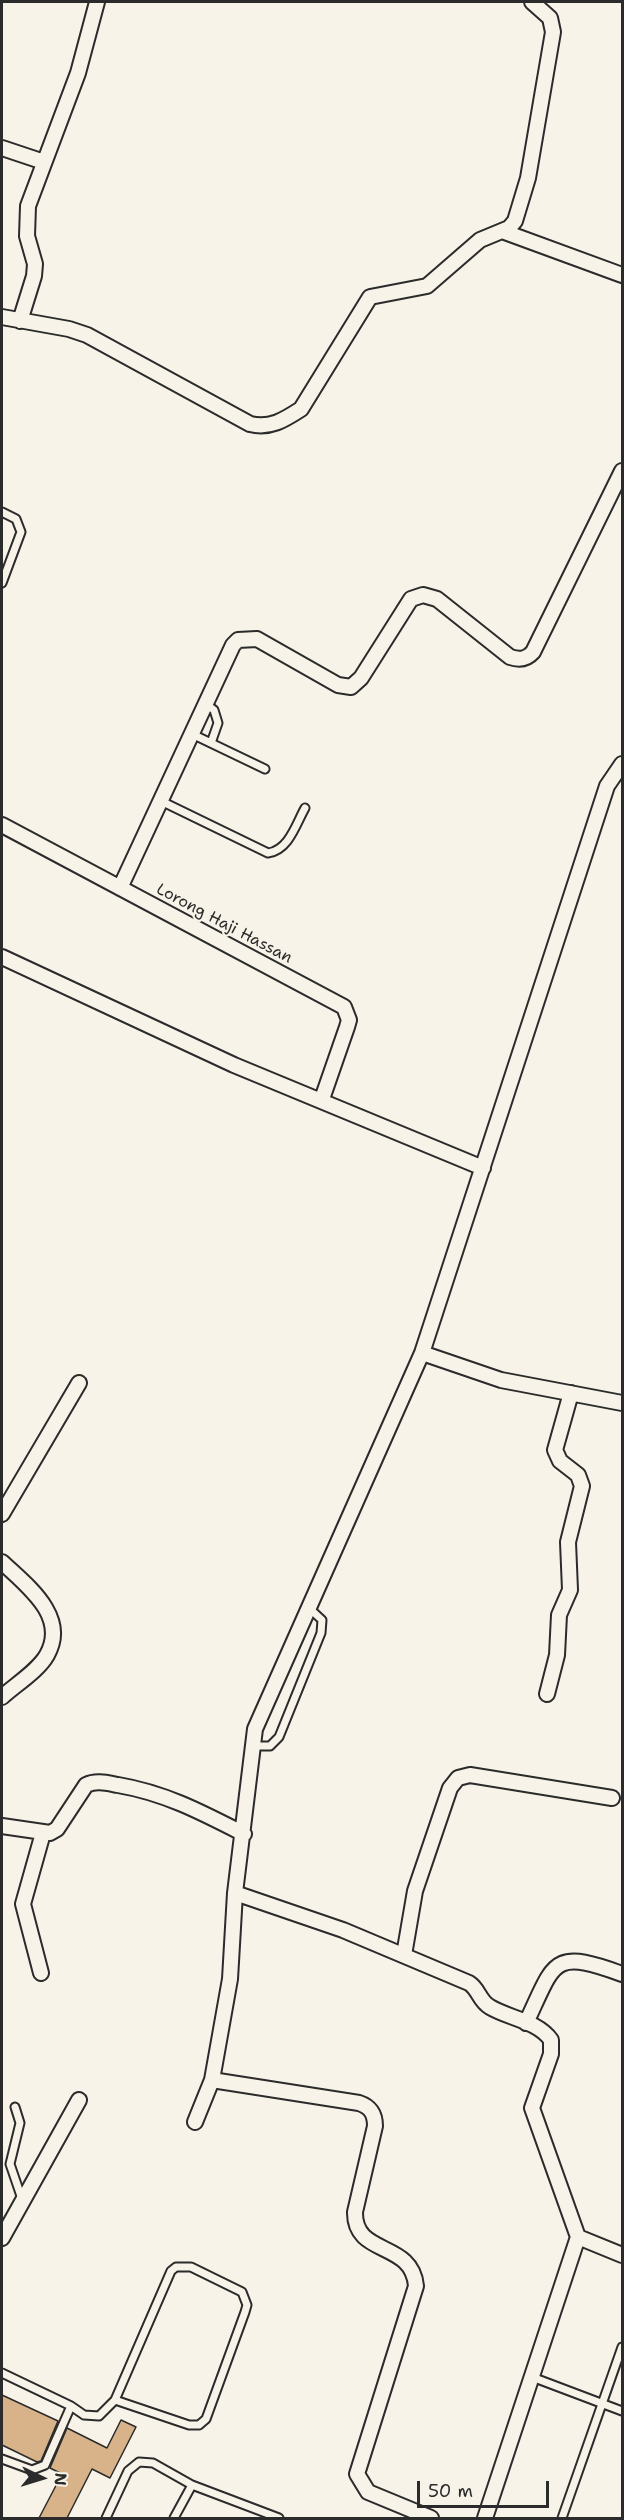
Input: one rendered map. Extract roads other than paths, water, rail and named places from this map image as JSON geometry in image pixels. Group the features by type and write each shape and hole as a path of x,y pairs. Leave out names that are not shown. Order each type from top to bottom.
{"street":[{"path":"20,321 34,276 35,264 27,236 28,206 78,73 97,2"},
{"path":"2,317 87,335 250,424 269,426 301,409 370,297 427,286 480,240 502,231 515,221 528,178 553,32 550,18 531,2"},
{"path":"2,148 44,162"},
{"path":"502,231 622,275"},
{"path":"120,888 233,645 245,638 256,639 338,685 356,685 411,599 423,595 437,600 510,657 520,660 527,657 533,652 622,471"},
{"path":"195,2122 212,2080 230,1979 235,1893 255,1729 422,1353 607,786 622,764"},
{"name":"Lorong Haji Hassan","path":"2,825 344,1007 349,1020 322,1099"},
{"path":"2,957 234,1065 322,1099 483,1168"},
{"path":"422,1353 501,1380 622,1403"},
{"path":"2,1514 79,1383"},
{"path":"547,1694 557,1655 559,1615 570,1587 568,1542 582,1486 578,1475 560,1461 555,1450 571,1393"},
{"path":"2,1562 44,1602 51,1622 52,1637 47,1656 2,1697"},
{"path":"404,1955 415,1891 450,1788 458,1778 470,1775 612,1798"},
{"path":"2,1826 43,1833 57,1829 86,1785 100,1782 153,1791 244,1834"},
{"path":"41,1973 23,1908 43,1833"},
{"path":"235,1893 343,1930 472,1984 486,2005 542,2030 551,2040 551,2054 532,2108 578,2237 485,2518"},
{"path":"526,2023 551,1972 558,1964 569,1961 597,1965 622,1974"},
{"path":"212,2080 359,2103 366,2105 374,2116 375,2126 354,2224 360,2235 370,2242 403,2258 412,2271 416,2286 357,2474 359,2481 368,2492 431,2518"},
{"path":"2,2238 79,2100"},
{"path":"578,2237 622,2255"}],"lane":[{"path":"2,512 16,519 21,532 2,583"},
{"path":"206,704 214,710 218,723 210,743"},
{"path":"192,734 265,769"},
{"path":"161,801 268,853 281,849 286,844 305,808"},
{"path":"253,1746 270,1746 279,1737 313,1654 323,1626 318,1614 309,1608"},
{"path":"15,2107 20,2123 10,2164 22,2199"},
{"path":"2,2373 92,2417 105,2412 115,2400 171,2271 177,2267 191,2267 242,2292 246,2298 245,2312 206,2419 200,2425 189,2426 115,2400"},
{"path":"562,2518 604,2404 622,2347"},
{"path":"532,2377 622,2411"},
{"path":"2,2459 32,2470 45,2465 71,2406"},
{"path":"106,2518 128,2471 139,2462 153,2463 192,2485 279,2518"},
{"path":"174,2518 192,2485"}]}
